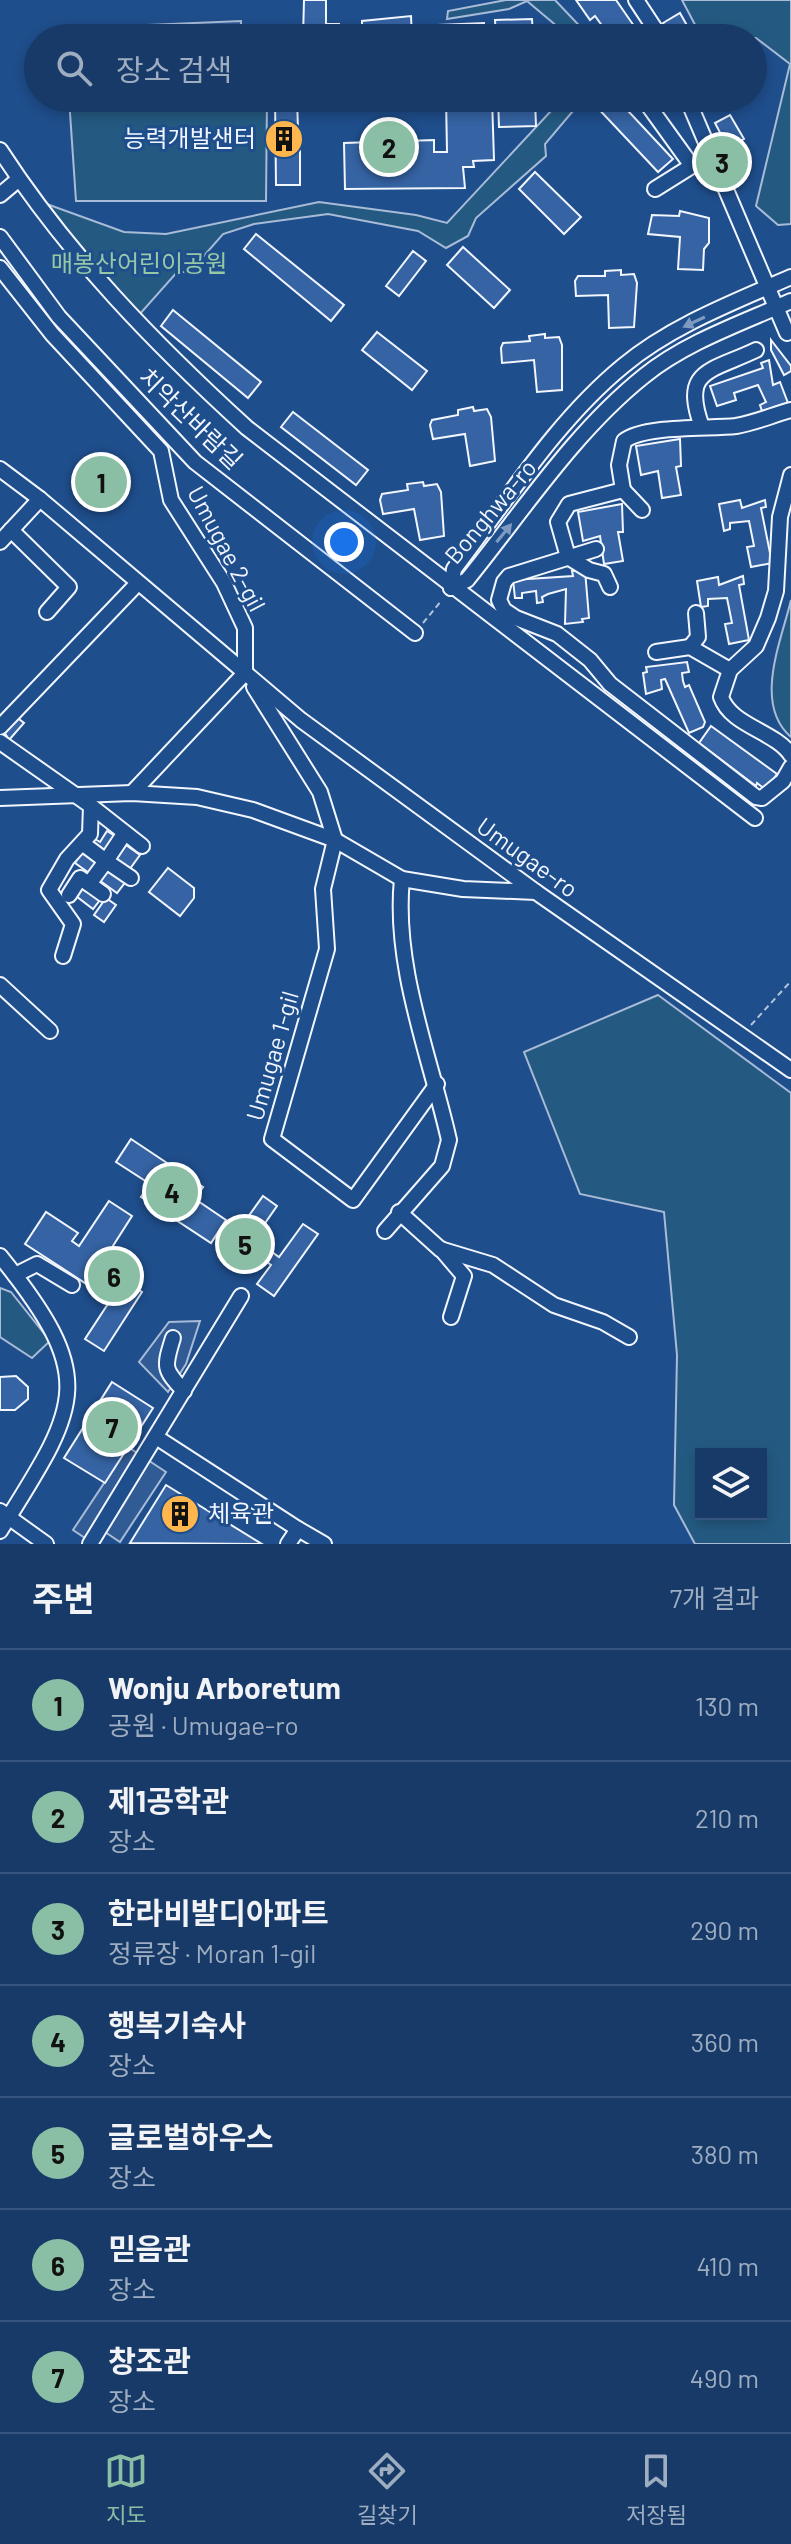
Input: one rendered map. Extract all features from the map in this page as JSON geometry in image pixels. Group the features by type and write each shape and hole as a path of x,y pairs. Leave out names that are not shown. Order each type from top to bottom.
{"street":[{"path":"636,0 652,24"},
{"path":"653,112 692,166"},
{"path":"693,112 765,288 790,339"},
{"path":"0,150 89,268 176,364 247,428 451,588 755,818"},
{"path":"655,189 711,154"},
{"path":"0,195 19,179"},
{"name":"치악산바람길","path":"0,237 59,317 195,462 415,633"},
{"name":"Umugae 2-gil","path":"0,268 52,334 161,451 171,500 224,583 245,628 245,673"},
{"name":"Bonghwa-ro","path":"451,588 454,569 576,410 624,365 676,330 791,277"},
{"name":"Bonghwa-ro","path":"451,588 467,580 595,420 645,374 701,341 791,301"},
{"path":"702,427 693,404 695,384 703,376 756,350"},
{"path":"642,510 623,490 619,465 624,441 630,436 737,426 791,410"},
{"name":"Umugae-ro","path":"0,469 40,499 301,720 536,892 791,1070"},
{"path":"791,475 780,517 776,591 768,618 756,646 730,670 721,697 724,705 779,743 791,755"},
{"path":"610,587 604,574 589,570 568,557 558,522 569,504 623,490"},
{"path":"0,542 40,499"},
{"path":"11,530 69,587 47,612"},
{"path":"596,549 509,576 499,600 504,610 557,634 590,660 610,684 756,797 762,798 772,792 791,767"},
{"path":"0,727 137,584"},
{"path":"690,647 698,637 696,613"},
{"path":"656,652 690,647 730,670"},
{"path":"132,793 245,673 320,792 335,840"},
{"path":"0,742 142,846"},
{"path":"0,798 132,793 197,797 253,810 335,840 402,879 463,889 536,892"},
{"path":"63,956 73,924 49,890 67,859 90,834 91,806"},
{"path":"89,884 124,834"},
{"name":"Umugae 1-gil","path":"335,840 323,889 327,949 272,1139 353,1200 437,1084"},
{"path":"86,846 131,878"},
{"path":"69,895 80,878 103,894"},
{"path":"385,1231 442,1166 449,1140 409,979 399,903 402,879"},
{"path":"0,985 50,1031"},
{"path":"399,1212 440,1249 464,1276 451,1317"},
{"path":"440,1249 493,1265 554,1305 603,1322 629,1337"},
{"path":"0,1256 36,1302 59,1343 69,1372 68,1399 59,1429 2,1519 46,1544"},
{"path":"15,1275 37,1264 72,1285"},
{"path":"90,1544 241,1296"},
{"path":"173,1338 165,1365 169,1375 184,1391"},
{"path":"156,1437 323,1544"},
{"path":"288,1544 298,1529"}],"path":[{"path":"415,633 451,588"},
{"path":"742,1034 791,981"}],"green space":[{"path":"506,0 555,0 578,24 554,24 527,1 509,9 447,19 448,11"},
{"path":"682,0 791,0 791,224 778,225 756,206 790,64 767,46 767,24 695,24"},
{"path":"70,112 267,112 266,201 76,201"},
{"name":"매봉산어린이공원","path":"550,112 572,112 545,144 546,156 476,218 468,236 446,248 418,231 328,214 254,224 223,234 189,273 178,271 139,315 44,203 124,232 166,234 319,202 416,215 447,223"},
{"path":"791,600 791,737 780,723 772,690 777,653"},
{"path":"658,995 791,1093 791,1544 695,1544 674,1505 677,1355 664,1212 580,1194 524,1052"},
{"path":"0,1288 11,1292 50,1341 32,1358 0,1337"}],"shaded area":[{"path":"241,21 241,24 171,24"},
{"path":"200,1321 186,1364 168,1392 139,1362 169,1322"},
{"path":"128,1447 166,1472 120,1542 105,1532 94,1544 73,1530"}],"building":[{"path":"304,0 326,0 326,24 303,24"},
{"path":"576,0 616,0 633,24 601,24 595,16 590,20"},
{"path":"680,13 686,24 664,24"},
{"path":"411,16 411,24 362,24 362,21"},
{"path":"532,19 532,24 495,24 495,20"},
{"name":"능력개발샌터","path":"275,112 297,112 298,130 292,130 292,148 300,148 300,185 276,185"},
{"path":"446,112 492,112 494,160 473,161 474,167 463,167 465,188 345,189 344,143 434,140 434,152 447,152"},
{"path":"498,112 536,112 536,126 499,127"},
{"path":"601,112 629,112 673,159 658,172"},
{"path":"730,115 744,139 728,148 715,123"},
{"path":"535,172 581,217 564,234 519,189"},
{"path":"680,211 709,218 709,243 704,249 703,270 678,269 680,237 648,234 652,215 679,216"},
{"path":"256,234 344,305 331,321 244,249"},
{"path":"463,247 510,290 494,308 447,265"},
{"path":"413,251 426,261 399,296 386,286"},
{"path":"621,270 621,275 634,274 637,283 634,327 609,328 608,295 576,296 575,281 578,276 605,276 605,271"},
{"path":"173,310 261,382 248,398 161,326"},
{"path":"377,332 427,371 412,390 362,350"},
{"path":"545,334 545,338 559,337 562,345 562,390 537,392 534,360 502,363 501,348 503,343 530,341 529,336"},
{"path":"771,340 791,366 791,371 784,375 771,350"},
{"path":"769,360 773,385 780,382 788,403 762,411 760,405 766,402 758,385 734,393 736,400 717,406 710,386 763,368 761,363"},
{"path":"473,407 474,411 487,409 491,417 495,461 470,466 465,434 433,439 430,425 432,420 458,415 458,410"},
{"path":"293,412 368,470 356,485 281,427"},
{"path":"680,439 681,466 676,467 681,495 662,498 658,471 641,475 636,446"},
{"path":"423,482 424,486 437,484 441,492 444,536 420,540 414,509 383,514 380,500 382,494 408,490 407,484"},
{"path":"740,500 742,508 765,500 766,507 761,508 772,563 751,567 747,547 754,546 749,521 730,523 730,529 724,531 719,504"},
{"path":"622,504 623,532 618,532 623,561 604,564 600,536 583,541 578,512"},
{"path":"585,570 589,618 582,619 583,622 565,624 566,589 542,597 543,602 537,603 536,591 522,593 522,598 515,598 513,580 573,576 572,571"},
{"path":"743,576 744,584 739,585 749,640 729,644 725,624 732,623 727,598 708,599 708,606 701,607 697,581 718,577 719,585"},
{"path":"687,662 689,672 682,673 683,681 685,687 689,685 705,722 703,727 689,733 665,679 661,680 662,689 646,694 643,673 647,672 646,667"},
{"path":"15,716 24,723 9,740 3,730"},
{"path":"711,726 777,774 766,790 757,783 756,786 699,743"},
{"path":"107,831 118,838 107,854 92,844 95,839 100,842"},
{"path":"126,845 140,855 129,870 115,860"},
{"path":"83,851 100,863 92,875 75,863"},
{"path":"108,867 127,880 117,893 99,880"},
{"path":"168,868 194,888 194,898 180,916 149,892"},
{"path":"83,887 100,900 93,909 76,896"},
{"path":"106,898 116,905 104,922 94,915"},
{"path":"131,1139 203,1187 195,1199 226,1220 211,1243 141,1197 150,1184 116,1162"},
{"path":"263,1196 277,1206 254,1239 279,1257 303,1224 318,1234 274,1296 257,1284 271,1265 249,1249 236,1269 219,1257"},
{"path":"109,1201 132,1216 104,1260 127,1275 128,1282 142,1292 104,1351 85,1339 119,1287 96,1272 88,1285 25,1244 46,1212 78,1233 72,1241 79,1246"},
{"path":"16,1376 28,1387 28,1399 15,1410 0,1410 0,1377"},
{"path":"112,1382 153,1408 105,1483 64,1458"},
{"name":"체육관","path":"166,1485 262,1544 130,1543"}],"place":[{"name":"능력개발샌터","path":"284,139"},
{"name":"제1공학관","path":"389,147"},
{"name":"한라비발디아파트","path":"722,162"},
{"name":"Wonju Arboretum","path":"101,482"},
{"name":"행복기숙사","path":"172,1192"},
{"name":"글로벌하우스","path":"245,1244"},
{"name":"믿음관","path":"114,1276"},
{"name":"창조관","path":"112,1427"},
{"name":"체육관","path":"180,1514"}]}
